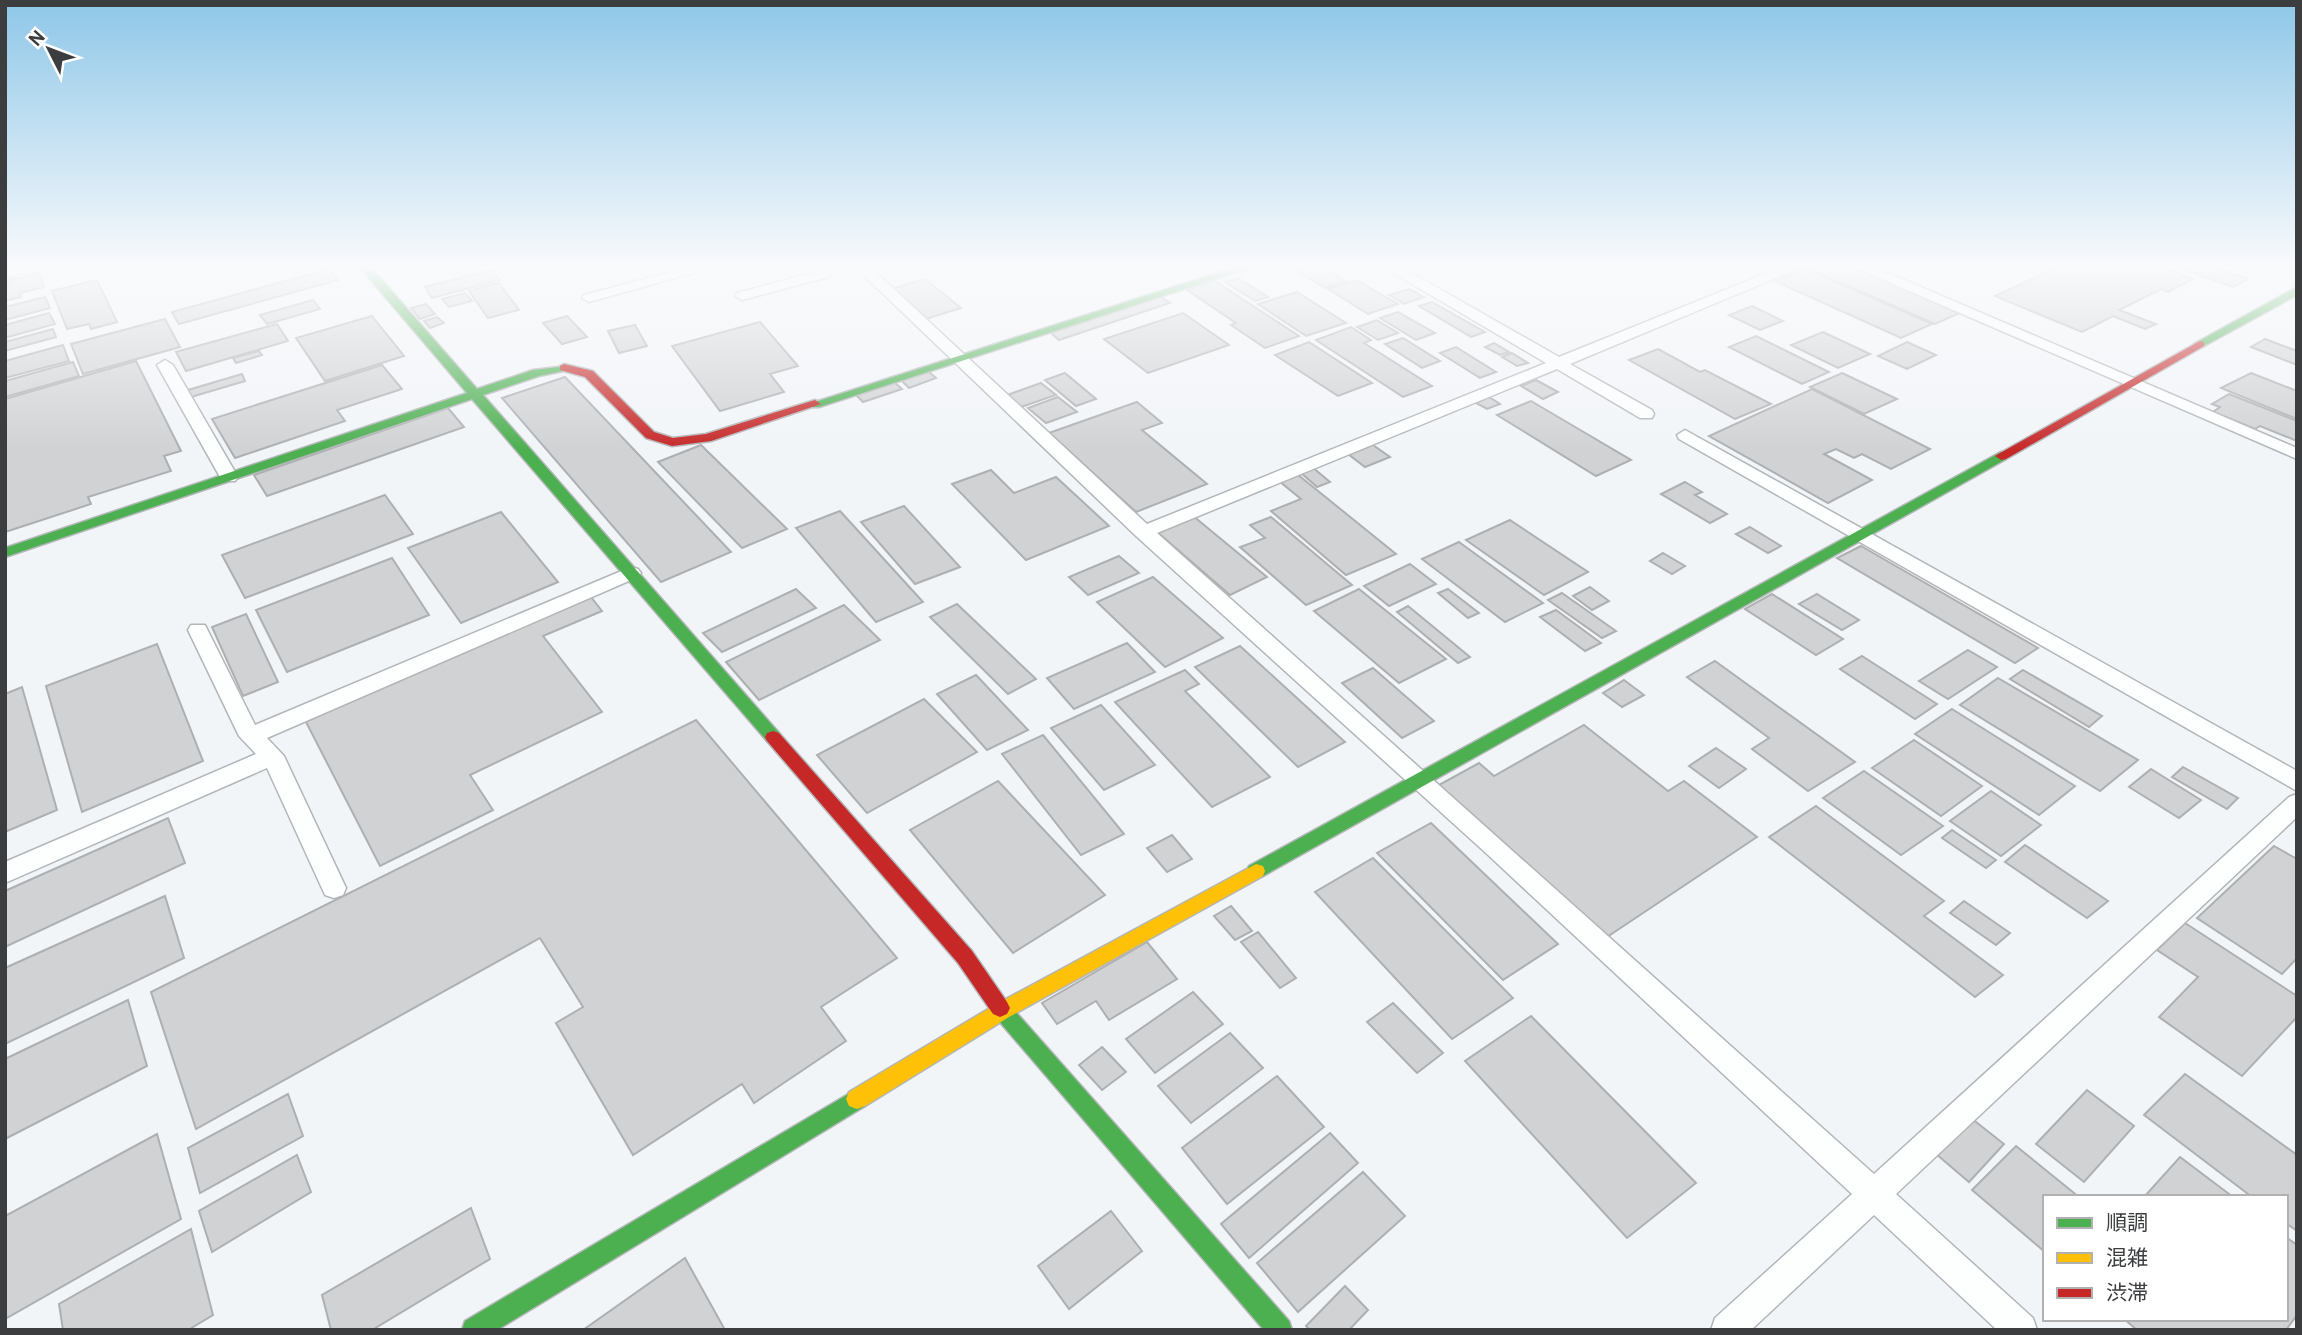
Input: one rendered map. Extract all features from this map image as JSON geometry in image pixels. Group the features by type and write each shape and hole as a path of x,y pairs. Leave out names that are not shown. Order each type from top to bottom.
{"street":[{"path":"417,326 965,957 1002,1010 1280,1330"},
{"path":"923,326 1143,531 1422,780 2021,1330"},
{"path":"5,552 537,373 564,368 589,374 650,435 672,442 707,438 1062,326"},
{"path":"1494,326 1646,414"},
{"path":"1143,531 1651,326"},
{"path":"2000,326 2297,454"},
{"path":"474,1330 1002,1010 1422,780 2233,326"},
{"path":"165,365 229,477"},
{"path":"1685,435 2297,782"},
{"path":"250,736 631,573"},
{"path":"198,630 250,736 274,756 334,888"},
{"path":"5,873 274,756"},
{"path":"1727,1330 2297,803"}],"building":[{"path":"5,326 47,326 5,338"},
{"path":"138,326 169,326 180,347 83,374 71,344"},
{"path":"269,326 278,326 288,341 186,371 176,352"},
{"path":"336,326 380,326 404,356 325,381 296,338"},
{"path":"546,326 577,326 587,337 562,344"},
{"path":"636,326 647,346 619,353 608,331"},
{"path":"744,326 764,326 798,366 770,374 784,392 720,411 672,346"},
{"path":"1071,326 1100,326 1059,340 1051,333"},
{"path":"1143,326 1202,326 1229,345 1148,373 1104,339"},
{"path":"1233,326 1284,326 1299,336 1265,348"},
{"path":"1291,326 1336,326 1306,336"},
{"path":"1387,326 1398,333 1378,340 1357,327"},
{"path":"1394,326 1423,326 1435,333 1416,340"},
{"path":"1453,326 1475,326 1485,332 1471,337"},
{"path":"1752,326 1769,326 1760,330"},
{"path":"1875,326 1927,326 1901,338"},
{"path":"2068,326 2093,326 2082,332"},
{"path":"1351,327 1371,340 1364,343 1432,386 1403,397 1316,340"},
{"path":"53,329 56,337 5,351 5,342"},
{"path":"1823,332 1870,354 1838,368 1791,345"},
{"path":"1756,336 1829,372 1802,384 1729,347"},
{"path":"1403,338 1440,361 1422,368 1385,344"},
{"path":"2265,339 2297,351 2297,365 2251,347"},
{"path":"1309,342 1372,383 1338,396 1275,355"},
{"path":"1907,342 1936,355 1907,369 1878,356"},
{"path":"1494,343 1509,352 1500,355 1485,347"},
{"path":"63,345 69,361 5,378 5,361"},
{"path":"1456,347 1496,372 1480,378 1440,353"},
{"path":"1658,349 1700,372 1705,370 1771,404 1735,419 1629,360"},
{"path":"259,351 262,355 236,363 233,358"},
{"path":"1512,353 1528,363 1517,366 1502,357"},
{"path":"136,361 181,451 164,456 171,471 88,497 91,504 5,532 5,399"},
{"path":"73,362 79,376 5,397 5,381"},
{"path":"382,365 402,389 337,410 345,421 235,458 212,419"},
{"path":"928,371 936,378 909,388 901,380"},
{"path":"1065,373 1096,399 1076,406 1045,380"},
{"path":"1842,373 1897,399 1864,414 1810,387"},
{"path":"2251,373 2297,391 2297,419 2221,388"},
{"path":"242,374 245,381 191,397 188,390"},
{"path":"565,377 731,552 661,582 502,398"},
{"path":"1536,380 1558,392 1543,399 1521,386"},
{"path":"894,382 902,389 863,402 855,394"},
{"path":"1041,383 1056,395 1021,407 1007,395"},
{"path":"1812,389 1930,449 1891,469 1862,454 1854,458 1836,449 1824,454 1872,480 1828,503 1709,436"},
{"path":"2229,394 2297,421 2297,441 2260,426 2255,429 2213,412 2220,407 2212,404"},
{"path":"1058,397 1077,412 1046,423 1028,408"},
{"path":"1489,397 1500,404 1487,409 1476,403"},
{"path":"1531,401 1631,460 1596,476 1497,415"},
{"path":"1137,402 1162,423 1142,430 1207,484 1136,512 1049,433"},
{"path":"448,408 464,427 267,496 254,475"},
{"path":"701,445 787,529 742,548 658,462"},
{"path":"1373,445 1390,457 1365,467 1348,454"},
{"path":"1312,467 1330,482 1317,487 1300,472"},
{"path":"991,470 1014,493 1056,477 1109,526 1026,560 952,484"},
{"path":"1297,474 1396,554 1346,575 1271,511 1301,499 1279,481"},
{"path":"1685,482 1702,492 1695,495 1727,514 1710,523 1661,494"},
{"path":"385,495 413,534 245,598 222,555"},
{"path":"904,506 960,567 915,584 861,522"},
{"path":"840,511 923,602 876,622 796,528"},
{"path":"501,512 558,582 461,623 408,548"},
{"path":"1192,515 1267,577 1230,595 1156,531"},
{"path":"1271,517 1352,585 1306,605 1240,547 1265,538 1250,525"},
{"path":"1510,520 1588,572 1544,595 1466,540"},
{"path":"1750,527 1781,546 1768,553 1736,534"},
{"path":"1459,542 1543,603 1505,622 1422,559"},
{"path":"1861,546 2038,648 2015,663 1837,558"},
{"path":"1663,553 1685,566 1672,574 1650,561"},
{"path":"1119,556 1139,573 1088,595 1069,577"},
{"path":"392,558 429,615 287,672 256,610"},
{"path":"1410,564 1436,584 1389,606 1364,586"},
{"path":"1153,577 1223,638 1165,667 1097,602"},
{"path":"1590,587 1609,601 1592,610 1573,596"},
{"path":"796,589 816,608 722,652 703,633"},
{"path":"1359,589 1446,659 1399,683 1314,611"},
{"path":"1448,589 1479,613 1468,618 1438,593"},
{"path":"1562,593 1616,631 1602,638 1548,600"},
{"path":"1772,594 1843,639 1816,655 1745,609"},
{"path":"1817,594 1859,620 1842,630 1799,604"},
{"path":"591,597 602,611 543,636 602,712 470,775 493,810 380,866 305,720"},
{"path":"957,604 1036,679 1008,694 930,617"},
{"path":"844,605 880,640 759,700 726,662"},
{"path":"1408,606 1470,657 1458,663 1397,612"},
{"path":"1556,610 1601,643 1585,651 1540,617"},
{"path":"246,614 278,682 243,696 212,627"},
{"path":"1127,643 1155,672 1074,709 1047,678"},
{"path":"157,644 203,761 82,812 46,686"},
{"path":"1240,646 1345,742 1298,767 1195,667"},
{"path":"1968,650 1997,667 1948,699 1919,681"},
{"path":"1862,656 1937,704 1915,719 1840,669"},
{"path":"1715,661 1855,762 1808,791 1752,749 1769,738 1687,677"},
{"path":"1373,668 1434,721 1402,738 1342,683"},
{"path":"1185,670 1199,684 1185,691 1270,777 1212,807 1115,702"},
{"path":"2023,670 2102,716 2089,727 2010,679"},
{"path":"976,675 1028,730 987,750 937,694"},
{"path":"1998,678 2138,760 2100,791 1960,705"},
{"path":"1624,680 1644,695 1622,707 1603,693"},
{"path":"22,687 57,810 5,832 5,694"},
{"path":"924,699 977,752 867,813 817,755"},
{"path":"1101,705 1155,765 1104,790 1051,728"},
{"path":"1952,709 2075,786 2039,815 1915,734"},
{"path":"696,720 897,958 821,1007 846,1041 754,1103 742,1084 633,1155 556,1023 583,1007 540,938 196,1129 151,992"},
{"path":"1584,725 1668,791 1684,781 1757,837 1607,937 1439,785 1479,763 1494,776"},
{"path":"1043,735 1124,834 1081,855 1002,754"},
{"path":"1914,740 1982,786 1941,816 1872,768"},
{"path":"1716,748 1746,769 1719,788 1689,766"},
{"path":"2183,767 2238,798 2227,809 2172,777"},
{"path":"2151,769 2201,800 2179,818 2129,787"},
{"path":"1864,771 1943,826 1901,855 1823,798"},
{"path":"998,781 1105,895 1013,953 910,830"},
{"path":"1991,791 2041,825 2001,856 1950,821"},
{"path":"1816,806 1944,901 1924,916 2003,975 1975,997 1769,837"},
{"path":"168,818 185,863 5,947 5,891"},
{"path":"1431,823 1558,944 1503,980 1377,853"},
{"path":"1952,830 1996,860 1986,868 1942,838"},
{"path":"1172,835 1192,859 1167,872 1147,848"},
{"path":"2025,845 2108,901 2087,918 2005,862"},
{"path":"2274,846 2297,859 2297,958 2282,974 2197,918"},
{"path":"1373,858 1513,998 1452,1039 1315,892"},
{"path":"165,896 184,958 5,1044 5,968"},
{"path":"1964,901 2010,933 1996,945 1950,913"},
{"path":"1231,906 1252,931 1235,940 1214,916"},
{"path":"2185,923 2297,996 2297,1017 2242,1076 2159,1017 2198,977 2157,950"},
{"path":"1258,932 1296,978 1280,988 1241,942"},
{"path":"1147,942 1177,979 1109,1020 1096,1001 1057,1024 1042,1003"},
{"path":"1193,992 1223,1024 1155,1073 1126,1039"},
{"path":"128,1000 147,1066 5,1139 5,1059"},
{"path":"1393,1003 1443,1053 1417,1073 1367,1022"},
{"path":"1531,1016 1696,1183 1627,1238 1465,1061"},
{"path":"1230,1033 1263,1068 1191,1123 1158,1086"},
{"path":"1102,1047 1126,1072 1102,1090 1079,1065"},
{"path":"2185,1074 2297,1155 2297,1231 2288,1224 2288,1195 2249,1195 2144,1115"},
{"path":"1277,1076 1324,1127 1227,1204 1182,1148"},
{"path":"2087,1090 2134,1126 2084,1182 2036,1144"},
{"path":"288,1094 303,1136 200,1193 188,1148"},
{"path":"1971,1118 2004,1144 1969,1182 1936,1154"},
{"path":"1330,1133 1358,1163 1249,1258 1221,1224"},
{"path":"157,1134 181,1219 5,1319 5,1216"},
{"path":"2016,1146 2077,1195 2043,1195 2043,1250 1972,1190"},
{"path":"297,1155 311,1192 212,1252 199,1211"},
{"path":"2180,1157 2230,1195 2146,1195"},
{"path":"1363,1172 1405,1216 1298,1312 1257,1263"},
{"path":"471,1208 490,1259 372,1330 331,1330 322,1295"},
{"path":"1111,1211 1142,1251 1069,1309 1038,1266"},
{"path":"191,1229 213,1315 188,1330 63,1330 59,1304"},
{"path":"2288,1238 2297,1245 2297,1315 2286,1330 2137,1330 2126,1321 2288,1321"},
{"path":"685,1258 725,1330 583,1330"},
{"path":"1345,1286 1368,1310 1349,1330 1310,1330 1306,1326"}],"traffic: fast":[{"path":"416,326 773,737"},
{"path":"815,404 1060,326"},
{"path":"2200,344 2232,326"},
{"path":"5,553 537,373 564,368"},
{"path":"1256,871 2001,456"},
{"path":"1000,1008 1280,1330"},
{"path":"474,1330 857,1099"}],"traffic: slow":[{"path":"857,1099 1002,1011 1256,871"}],"traffic: jam":[{"path":"2001,456 2200,344"},
{"path":"564,368 589,374 650,435 672,442 707,438 815,404"},
{"path":"773,737 965,957 1000,1008"}]}
